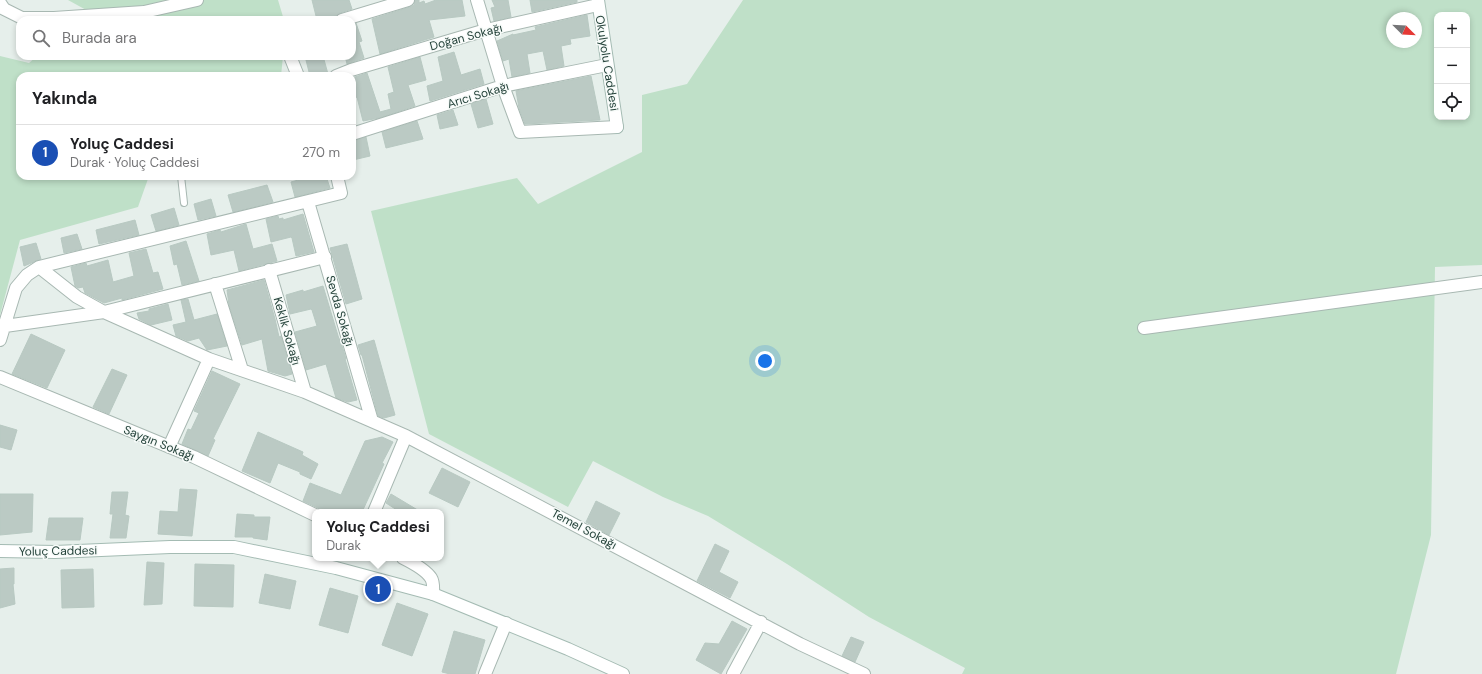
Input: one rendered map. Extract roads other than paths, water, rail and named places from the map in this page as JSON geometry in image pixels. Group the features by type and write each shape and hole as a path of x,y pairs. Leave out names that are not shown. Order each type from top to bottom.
{"street":[{"path":"84,16 144,12 196,0"},
{"path":"355,16 408,0"},
{"path":"477,0 503,86"},
{"name":"Doğan Sokağı","path":"347,72 486,30 598,2"},
{"name":"Okulyolu Caddesi","path":"503,86 520,132 617,127 598,2"},
{"path":"0,3 4,9 18,16"},
{"path":"292,60 296,72"},
{"name":"Arıcı Sokağı","path":"356,133 503,86 607,64"},
{"path":"0,340 16,288 27,275 38,267 341,193 338,180"},
{"name":"Sevda Sokağı","path":"308,202 372,420"},
{"path":"5,326 104,312 325,257"},
{"name":"Temel Sokağı","path":"38,267 77,297 104,312 209,359 305,392 406,436 761,622 800,644 864,674"},
{"name":"Keklik Sokağı","path":"269,270 305,392"},
{"path":"1144,328 1482,282"},
{"path":"215,284 242,370"},
{"path":"169,447 209,359"},
{"name":"Saygın Sokağı","path":"0,377 201,461 312,514"},
{"path":"375,509 406,436"},
{"name":"Yoluç Caddesi","path":"0,551 54,552 170,547 234,547 336,568 433,594 575,652 623,674"},
{"path":"408,561 431,578 433,594"},
{"path":"733,674 761,622"},
{"path":"486,674 506,624"}],"lane":[{"path":"182,180 184,203"}],"place":[{"name":"Yoluç Caddesi","path":"378,589"}]}
